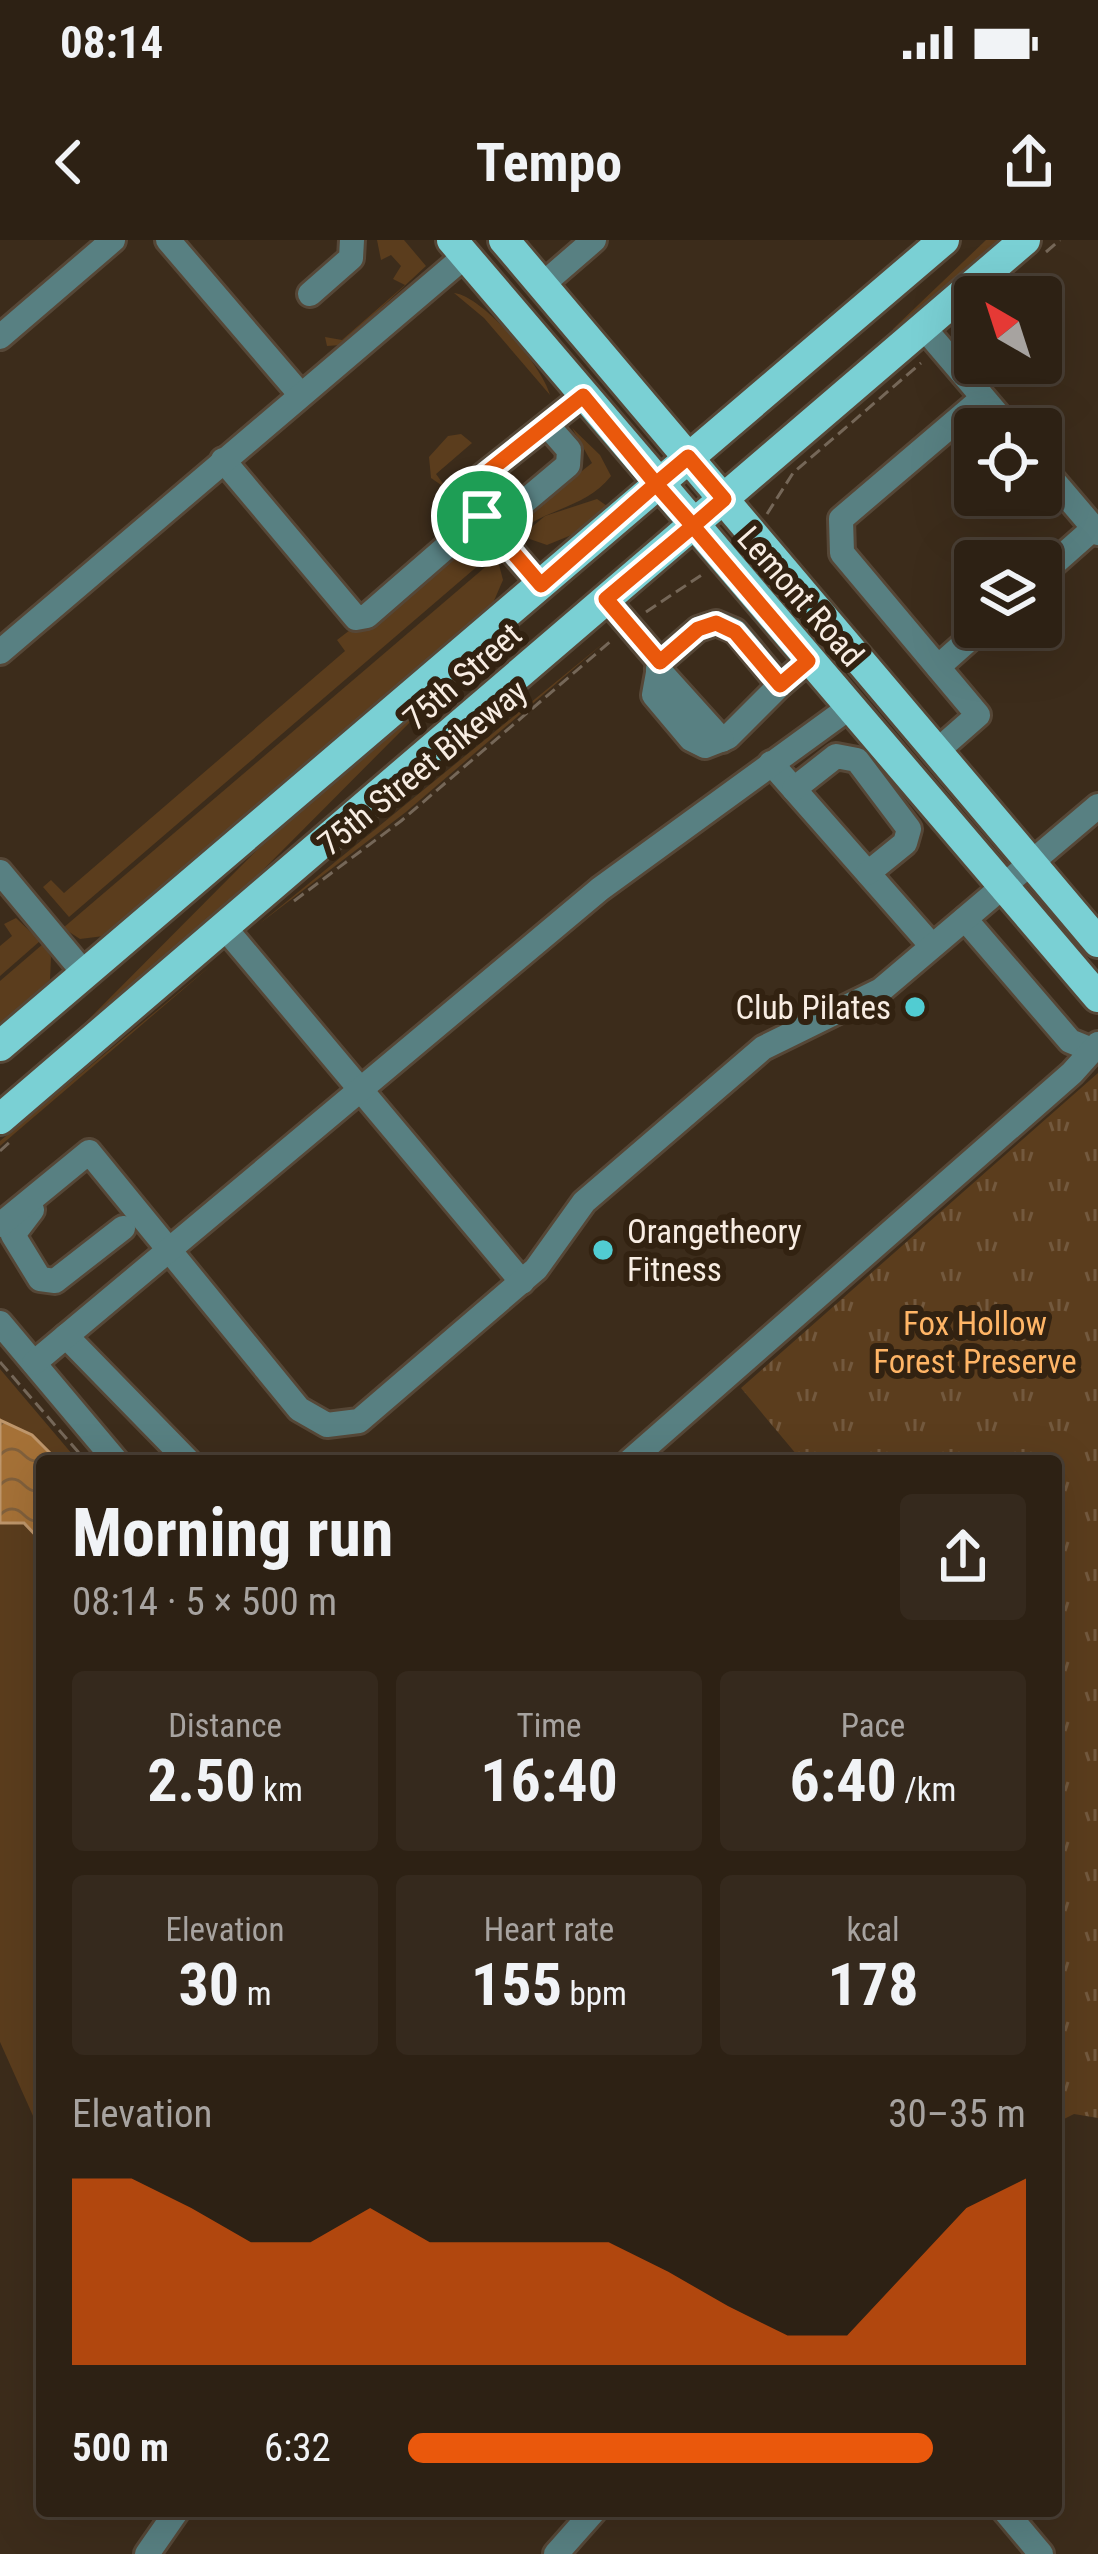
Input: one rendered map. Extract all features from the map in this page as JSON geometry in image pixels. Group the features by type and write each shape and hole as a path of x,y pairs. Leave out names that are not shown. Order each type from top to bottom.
{"main road":[{"name":"Lemont Road","path":"504,240 1098,942"},
{"name":"75th Street","path":"0,1046 944,240"},
{"name":"75th Street","path":"0,1120 1025,240"},
{"name":"Lemont Road","path":"459,248 1098,997"}],"street":[{"path":"0,337 113,240"},
{"path":"168,240 300,394"},
{"path":"310,294 350,258 352,240"},
{"path":"542,285 594,240"},
{"path":"0,652 300,394 459,248"},
{"path":"924,328 992,408"},
{"path":"541,585 487,523 456,497 583,396"},
{"path":"937,751 978,716 842,553 842,519 983,398"},
{"path":"223,460 356,618 367,616 568,465 568,450 548,427"},
{"path":"1062,491 1096,531 1062,558"},
{"path":"606,599 717,742 808,661"},
{"path":"658,670 698,629 716,623 735,632 780,685"},
{"path":"938,668 960,648"},
{"path":"34,1363 600,889 850,707"},
{"path":"794,789 836,756 857,760 909,829 905,842 868,874"},
{"path":"771,764 932,946"},
{"path":"5,1240 59,1177 89,1152 132,1221 172,1250 192,1284 299,1409 327,1425 358,1421 521,1282 584,1202 763,1048 881,990 1098,806"},
{"path":"0,872 9,901 85,974"},
{"path":"965,919 1070,1040 1095,1047"},
{"path":"224,927 521,1282"},
{"path":"637,1455 1095,1047"},
{"path":"5,1240 16,1224 61,1193 59,1177"},
{"path":"5,1240 26,1288 57,1295 122,1240 132,1221"},
{"path":"0,1323 111,1455"},
{"path":"66,1336 182,1455"},
{"path":"147,2554 173,2517"},
{"path":"556,2554 589,2517"},
{"path":"1010,2517 1040,2553"}],"path":[{"path":"771,510 794,473 923,361"},
{"path":"650,608 702,575"},
{"name":"75th Street Bikeway","path":"288,905 401,821 609,642"},
{"path":"0,1362 81,1455"}],"green space":[{"path":"377,240 404,240 426,266 341,345 327,346 325,337 342,340 405,285 393,279 401,266 391,255 381,260"},
{"path":"986,240 1000,240 954,276 954,281 896,333 893,329"},
{"path":"454,293 495,319 536,368 550,395 484,318"},
{"path":"572,428 600,455 611,476 591,494 518,532 516,523 592,463"},
{"path":"461,434 472,443 436,474 447,489 431,478 429,457 448,436"},
{"path":"597,499 607,506 574,534 547,545 521,536 545,516"},
{"path":"473,540 484,541 494,552 69,917 43,887 51,880 64,893 345,651 337,640 350,630 368,630"},
{"path":"497,557 503,580 493,603 104,936 80,939 63,928"},
{"path":"606,641 406,812 259,924"},
{"path":"443,689 241,892 68,1040 270,837"},
{"path":"16,918 40,941 0,976 0,946 12,936 4,924"},
{"path":"43,944 51,957 50,980 0,1025 0,981"},
{"path":"214,963 0,1146 0,1141"},
{"name":"Fox Hollow Forest Preserve","path":"1098,1073 1098,2118 1074,2114 1062,2120 1062,1455 797,1455 741,1388"},
{"path":"0,1369 73,1455 36,1455 36,2123 0,2042"}],"water":[{"path":"0,1420 32,1435 52,1455 36,1455 36,1536 24,1523 0,1523"}],"place":[{"name":"Club Pilates","path":"915,1007"},
{"name":"Orangetheory Fitness","path":"603,1250"}],"route":[{"path":"482,516 456,497 583,396 656,484 688,457 724,499 693,526 808,661 780,685 735,632 716,623 698,629 660,662 606,599 693,526 656,484 541,585 482,516"}]}
